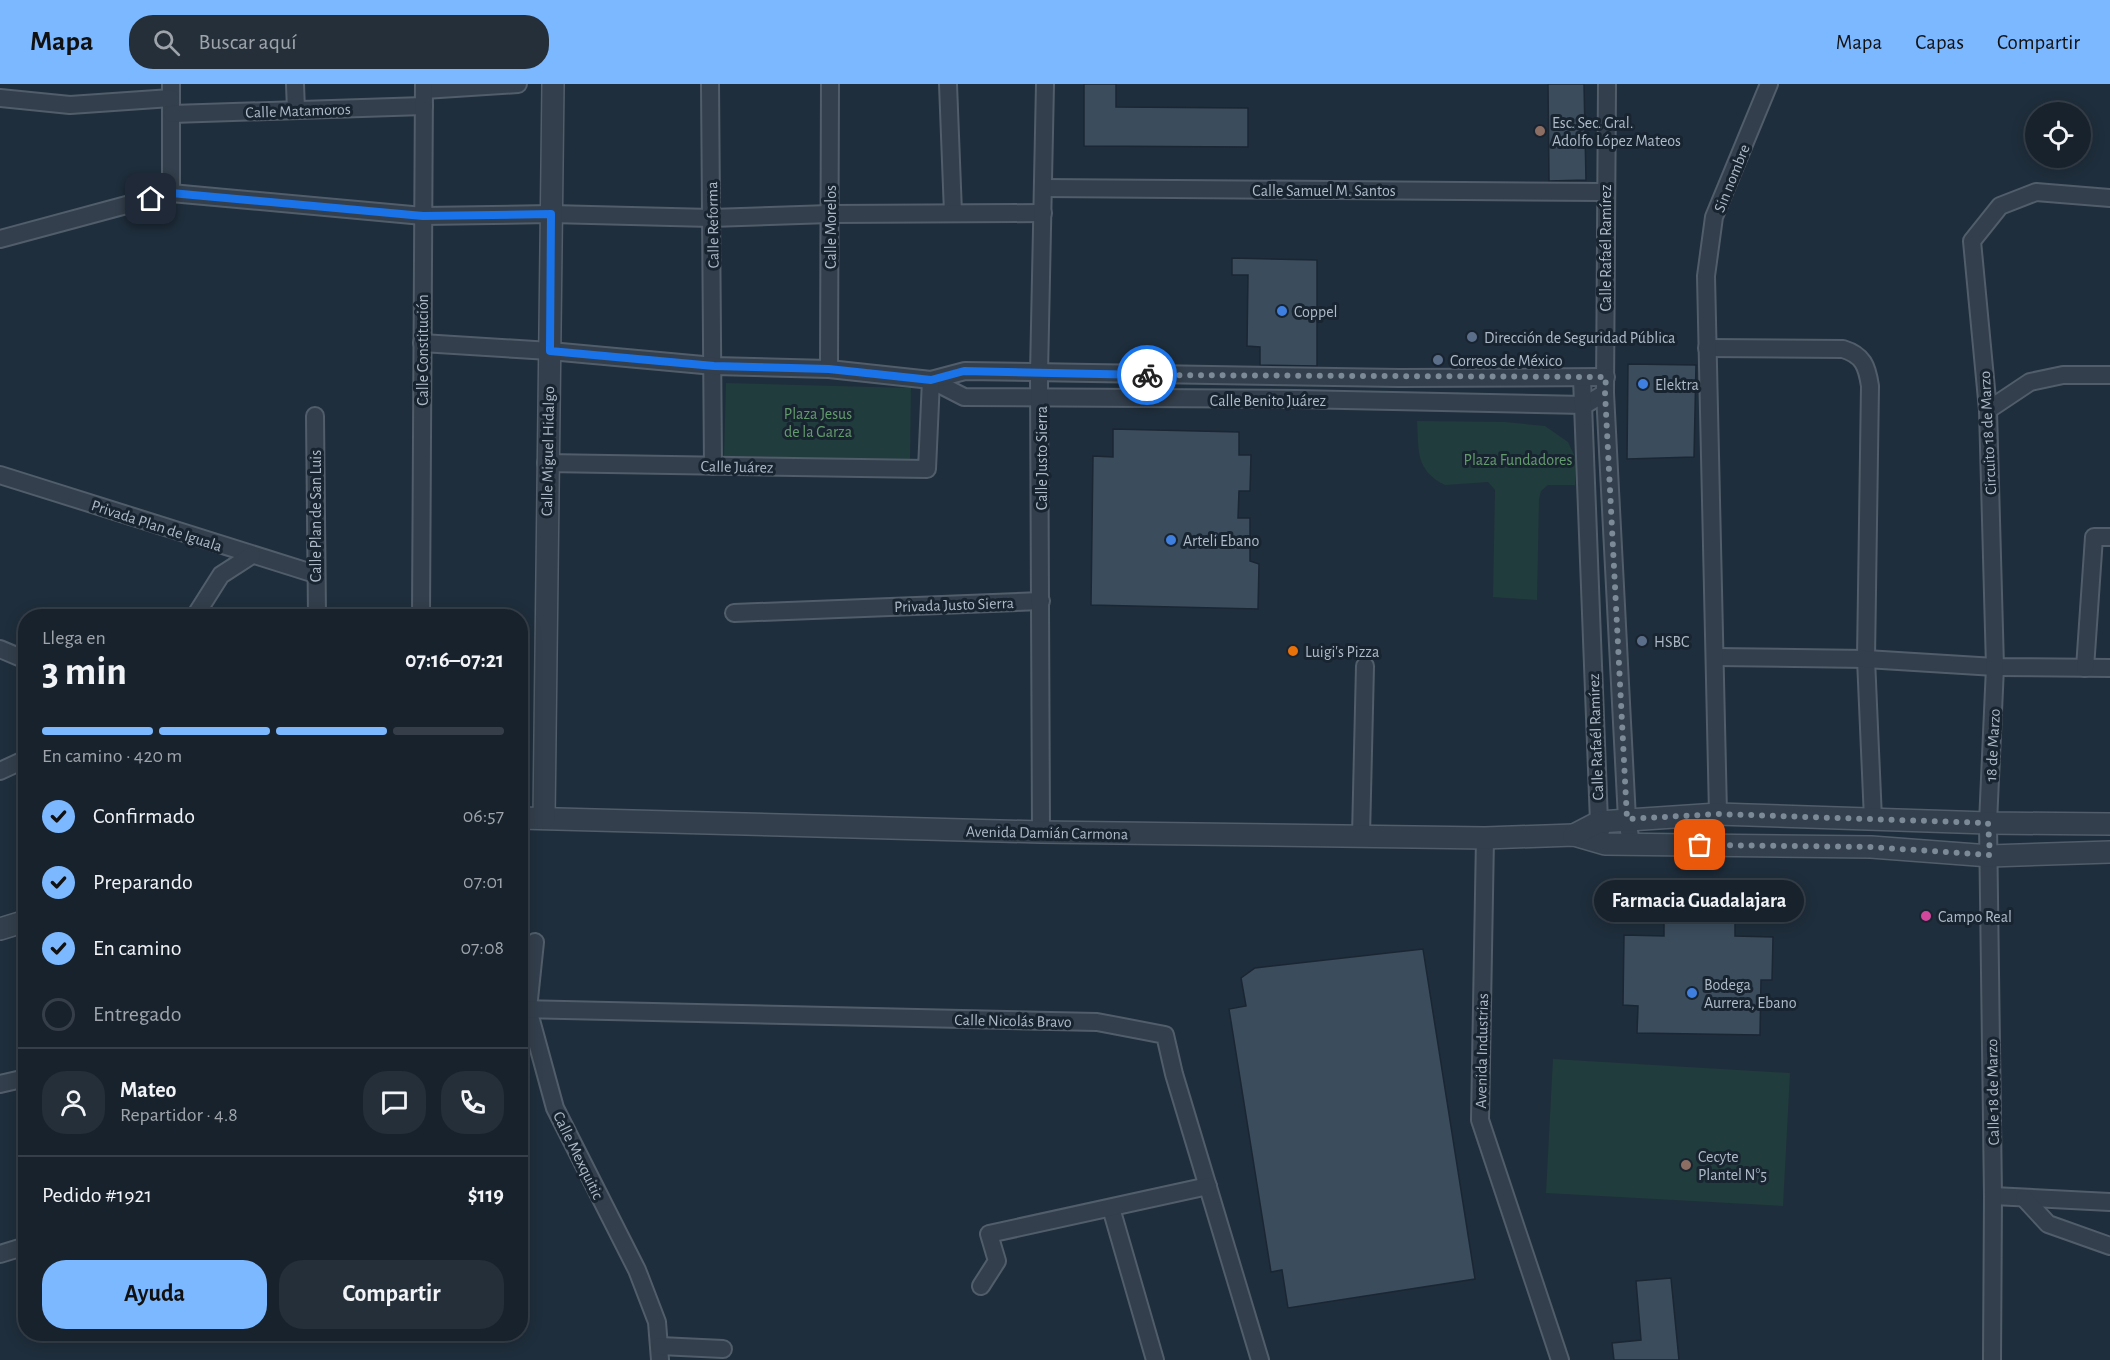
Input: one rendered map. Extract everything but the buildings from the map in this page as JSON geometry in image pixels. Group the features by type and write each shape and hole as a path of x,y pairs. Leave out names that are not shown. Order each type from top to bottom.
{"street":[{"path":"295,84 296,110"},
{"name":"Calle Matamoros","path":"0,98 70,105 171,98 296,110 424,93 518,84"},
{"name":"Calle Miguel Hidalgo","path":"544,818 546,463 554,84"},
{"name":"Calle Reforma","path":"710,84 713,466"},
{"name":"Calle Morelos","path":"829,369 830,84"},
{"path":"948,84 953,213"},
{"name":"Calle Justo Sierra","path":"1041,832 1041,399 1039,374 1045,84"},
{"name":"Calle Rafaél Ramírez","path":"1607,84 1606,385 1627,819 1632,843"},
{"name":"Sin nombre","path":"1718,814 1706,276 1714,217 1769,84"},
{"name":"Calle Constitución","path":"421,609 424,93"},
{"path":"171,98 171,193"},
{"name":"Calle Samuel M. Santos","path":"1043,188 1605,192"},
{"name":"Circuito 18 de Marzo","path":"1995,667 1988,410 1972,241 2000,206 2036,192 2110,198"},
{"path":"0,239 171,193 423,216 551,214 711,218 830,214 1042,213"},
{"name":"Calle Benito Juárez","path":"422,343 550,351 714,366 829,369 931,380 964,397 1585,405"},
{"path":"1707,348 1843,349 1856,353 1866,365 1870,386 1866,659 1873,819"},
{"name":"Calle Benito Juárez","path":"931,380 964,371 1039,374 1582,378 1606,385"},
{"path":"1988,410 2030,382 2063,375 2110,375"},
{"path":"1398,401 1399,378"},
{"name":"Calle Rafaél Ramírez","path":"1582,378 1585,405 1590,613 1599,822 1605,844"},
{"name":"Calle Juárez","path":"546,463 927,469 931,380"},
{"path":"1585,405 1606,385"},
{"name":"Calle Plan de San Luis","path":"315,416 317,609"},
{"name":"Privada Plan de Iguala","path":"0,475 315,574"},
{"path":"2085,668 2094,537 2110,537"},
{"path":"199,609 221,575 252,555"},
{"name":"Privada Justo Sierra","path":"734,613 1041,601"},
{"path":"0,649 18,657"},
{"path":"1714,657 1866,659 1995,667 2110,668"},
{"path":"1361,836 1365,666"},
{"name":"18 de Marzo","path":"1988,823 1995,667"},
{"path":"0,771 18,763"},
{"path":"1599,822 1718,814 1988,823 2110,824"},
{"name":"Avenida Damián Carmona","path":"528,818 1041,832 1485,838 1574,835 1605,844 1871,847 1990,855 2110,852"},
{"name":"Avenida Damián Carmona","path":"1574,835 1599,822"},
{"name":"Calle 18 de Marzo","path":"1988,823 1993,1196 1992,1360"},
{"name":"Avenida Industrias","path":"1485,838 1480,1120 1560,1360"},
{"path":"0,929 18,923"},
{"name":"Calle Mexquitic","path":"528,985 535,942"},
{"name":"Calle Nicolás Bravo","path":"528,1009 1096,1022 1165,1035 1260,1360"},
{"name":"Calle Mexquitic","path":"528,1022 555,1108 637,1270 657,1322 660,1353"},
{"path":"0,1084 18,1080"},
{"path":"981,1286 997,1261 989,1234 1208,1186"},
{"path":"1993,1196 2110,1202"},
{"path":"2024,1198 2048,1224 2110,1246"},
{"path":"1111,1208 1155,1360"},
{"path":"0,1254 18,1248"},
{"path":"660,1353 723,1349"}],"green space":[{"name":"Plaza Jesus de la Garza","path":"726,383 911,388 910,460 724,456"},
{"name":"Plaza Fundadores","path":"1417,421 1505,422 1545,426 1568,442 1575,457 1575,485 1548,485 1541,491 1539,499 1537,600 1493,597 1495,490 1488,482 1445,485 1428,473 1423,466 1419,450"},
{"path":"1553,1059 1790,1073 1783,1206 1546,1193"}],"way so far":[{"path":"1147,375 1422,378 1606,377 1627,819 1718,814 1988,823 1990,855 1871,847 1700,845"}],"place":[{"name":"Esc. Sec. Gral. Adolfo López Mateos","path":"1540,131"},
{"name":"Coppel","path":"1282,311"},
{"name":"Dirección de Seguridad Pública","path":"1472,337"},
{"name":"Correos de México","path":"1438,360"},
{"name":"Elektra","path":"1643,384"},
{"name":"Arteli Ebano","path":"1171,540"},
{"name":"HSBC","path":"1642,641"},
{"name":"Luigi's Pizza","path":"1293,651"},
{"name":"Farmacia Guadalajara","path":"1700,845"},
{"name":"Campo Real","path":"1926,916"},
{"name":"Bodega Aurrera, Ebano","path":"1692,993"},
{"name":"Cecyte Plantel N°5","path":"1686,1165"}],"route":[{"path":"151,199 171,193 423,216 551,214 550,351 714,366 829,369 931,380 964,371 1147,375"}]}
